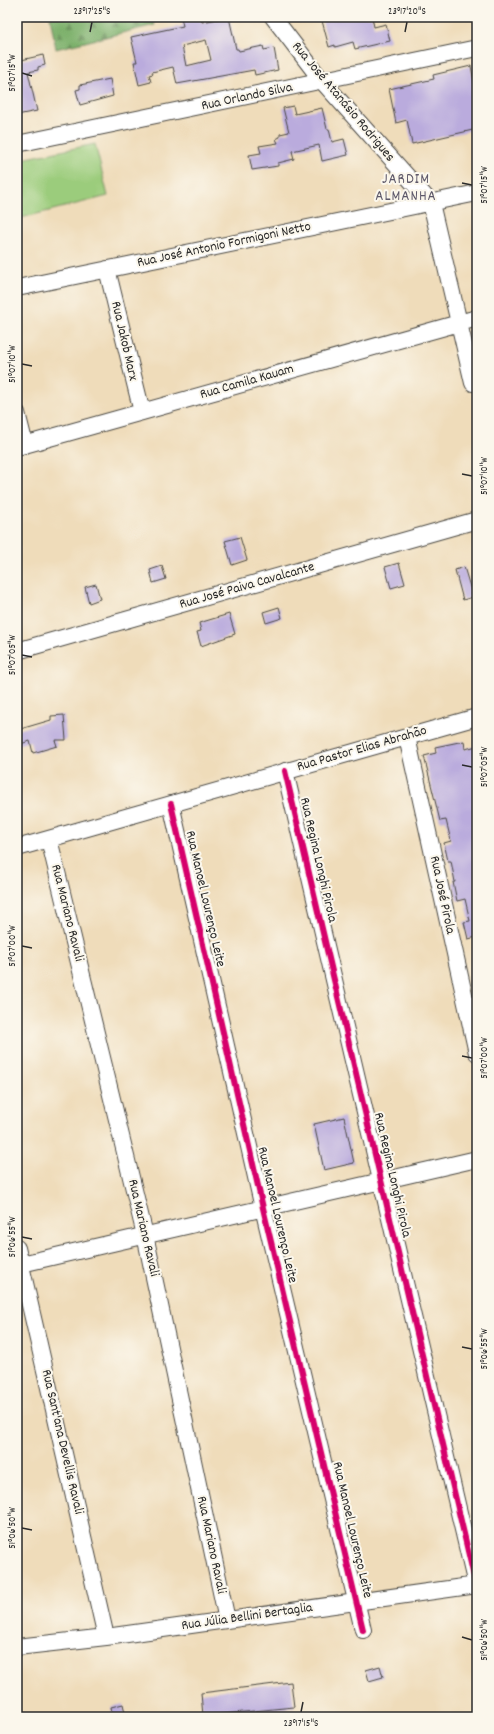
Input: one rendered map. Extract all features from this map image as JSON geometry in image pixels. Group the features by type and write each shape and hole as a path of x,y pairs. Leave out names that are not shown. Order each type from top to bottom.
{"street":[{"name":"Rua José Atanásio Rodrigues","path":"273,18 322,81 431,203 473,383"},
{"name":"Rua Orlando Silva","path":"17,144 477,48"},
{"path":"431,203 477,193"},
{"name":"Rua José Antonio Formigoni Netto","path":"17,288 431,203"},
{"name":"Rua Jakob Marx","path":"107,269 142,412"},
{"name":"Rua Camila Kauam","path":"21,446 477,318"},
{"path":"17,413 21,446"},
{"name":"Rua José Paiva Cavalcante","path":"17,651 477,520"},
{"name":"Rua Pastor Elias Abrahão","path":"17,848 477,717"},
{"name":"Rua José Pirola","path":"407,737 477,1053"},
{"name":"Rua Regina Longhi Pirola","path":"285,771 477,1585"},
{"name":"Rua Manoel Lourenço Leite","path":"171,804 263,1208 363,1630"},
{"name":"Rua Mariano Ravali","path":"49,839 145,1235 227,1620"},
{"path":"19,1265 477,1159"},
{"name":"Rua Sant'ana Devellis Ravali","path":"17,1248 19,1265 106,1637"},
{"name":"Rua Júlia Bellini Bertaglia","path":"17,1648 477,1585"}],"green space":[{"path":"50,17 152,17 155,25 56,49"},
{"path":"95,144 108,196 17,219 17,160"}],"building":[{"path":"181,17 200,17 202,22 229,17 236,49 239,51 263,46 264,50 274,48 278,70 255,75 254,70 177,84 173,67 152,72 153,74 149,75 151,82 139,85 134,62 137,62 131,37 183,26","holes":["206,40 211,60 186,66 182,46"]},
{"path":"321,17 372,17 374,27 386,24 390,41 355,49 353,42 335,47 335,45 329,47"},
{"path":"43,55 45,65 38,67 38,70 28,72 37,111 17,115 17,61"},
{"path":"471,66 477,98 477,129 412,144 407,120 396,123 389,89 434,79 433,75"},
{"path":"110,79 113,96 80,105 76,90 80,89 80,85"},
{"path":"293,106 295,114 322,108 332,142 344,139 348,155 322,161 319,145 292,151 294,159 278,163 278,166 252,170 249,155 261,153 259,146 278,143 276,139 280,137 280,134 289,132 283,108"},
{"path":"240,537 247,560 232,565 225,541"},
{"path":"399,563 405,584 391,588 385,567"},
{"path":"162,566 166,579 153,583 150,570"},
{"path":"464,567 473,597 463,600 455,570"},
{"path":"96,584 100,599 89,603 85,587"},
{"path":"279,607 282,618 266,623 263,612"},
{"path":"229,614 235,634 201,646 197,632 201,631 199,623"},
{"path":"64,715 66,740 55,740 57,746 33,753 30,741 17,745 17,730 51,720 51,716"},
{"path":"464,741 465,749 477,746 477,937 468,939 464,922 470,921 465,899 457,901 451,861 448,861 444,843 451,841 446,820 440,821 424,756 436,753 435,747"},
{"path":"344,1117 354,1163 324,1170 314,1124"},
{"path":"380,1666 383,1677 369,1681 366,1670"},
{"path":"291,1682 294,1707 203,1716 201,1693"},
{"path":"123,1704 126,1717 113,1717 111,1707"}],"cycle path":[{"path":"285,771 476,1585"},
{"path":"171,804 263,1208 363,1630"}],"district":[{"name":"JARDIM ALMANHA","path":"406,188"}]}
